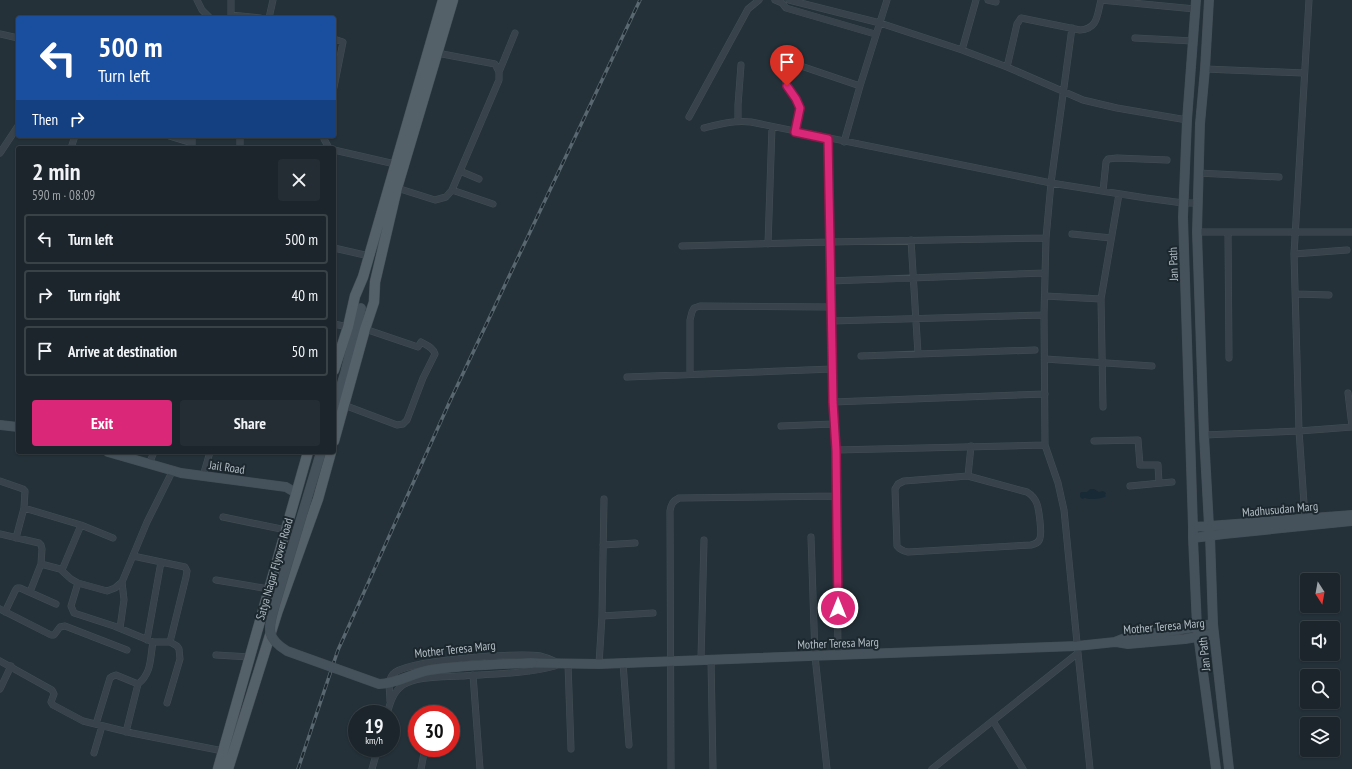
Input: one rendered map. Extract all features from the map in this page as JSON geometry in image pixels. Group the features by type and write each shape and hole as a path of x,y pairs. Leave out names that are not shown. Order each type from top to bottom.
{"main road":[{"path":"336,364 369,256 442,0"},
{"path":"336,434 374,302 374,282 398,188 453,0"},
{"name":"Jan Path","path":"1209,0 1200,124 1196,232 1204,435 1210,536 1212,624 1228,769"},
{"name":"Jan Path","path":"1196,5 1187,120 1184,203 1188,404 1197,627 1216,769"},
{"path":"356,296 363,289 368,290 372,294 374,302"},
{"path":"356,296 357,304 361,308 367,308 374,302"},
{"path":"336,402 361,308"},
{"path":"0,425 16,425"},
{"name":"Jail Road","path":"115,454 173,470 203,476 286,486 296,493"},
{"path":"228,769 243,701 250,657 307,454"},
{"name":"Satya Nagar Flyover Road","path":"320,454 269,629 271,637 278,646 287,651 379,684 394,682 424,671 446,668 532,663"},
{"path":"218,769 223,751 318,499 330,454"},
{"name":"Madhusudan Marg","path":"1193,527 1352,515"},
{"name":"Madhusudan Marg","path":"1193,538 1352,522"},
{"path":"275,566 292,570"},
{"name":"Mother Teresa Marg","path":"532,663 598,664 701,659 1077,649 1115,642 1125,638 1212,624"},
{"name":"Mother Teresa Marg","path":"1115,642 1128,644 1199,637 1214,634"}],"street":[{"path":"197,0 202,10 208,16"},
{"path":"230,0 231,16"},
{"path":"269,16 273,0"},
{"path":"688,117 748,9 759,0"},
{"path":"775,0 782,3 786,8 875,34"},
{"path":"789,0 880,23 962,50 1062,90 1082,100 1117,108 1187,120"},
{"path":"844,142 875,34 887,0"},
{"path":"962,50 976,0"},
{"path":"988,0 996,2"},
{"path":"1006,67 1017,24 1021,18 1072,28 1088,29 1095,24 1101,0 1196,5"},
{"path":"1305,518 1299,431 1294,233 1309,0"},
{"path":"1072,28 1062,90 1046,238 1044,315 1046,394 1045,445 1058,483 1064,510 1090,769"},
{"path":"398,188 435,200 446,197 452,190 496,88 499,80 499,72 515,33"},
{"path":"0,34 16,38"},
{"path":"1135,38 1193,41"},
{"path":"336,40 343,42 336,77"},
{"path":"437,53 495,64 499,72"},
{"path":"795,132 800,108 787,86 786,80 788,66 792,64 798,65 860,86"},
{"path":"738,121 741,65"},
{"path":"1205,69 1304,73"},
{"path":"704,128 738,121 1051,183 1184,203 1197,203"},
{"path":"768,244 772,127"},
{"path":"0,153 16,129"},
{"path":"174,138 192,145"},
{"path":"828,139 832,369 837,496 838,655"},
{"path":"336,150 395,164"},
{"path":"1103,191 1106,162 1108,159 1167,160"},
{"path":"460,171 479,179"},
{"path":"1198,173 1279,177"},
{"path":"452,190 493,204"},
{"path":"1103,407 1101,299 1119,194"},
{"path":"1196,232 1352,232"},
{"path":"1228,232 1229,358"},
{"path":"1072,234 1111,238"},
{"path":"682,246 1046,238"},
{"path":"911,240 918,354"},
{"path":"336,248 369,256"},
{"path":"1294,254 1347,250"},
{"path":"830,281 1045,273"},
{"path":"1296,294 1329,295"},
{"path":"1045,296 1101,299"},
{"path":"690,374 690,320 694,308 700,306 831,307"},
{"path":"831,321 1044,315"},
{"path":"336,324 348,327"},
{"path":"344,405 397,424 403,424 407,420 423,378 435,354 431,347 421,342 418,347 365,329"},
{"path":"861,356 1035,350"},
{"path":"1045,359 1101,361 1152,366"},
{"path":"627,377 832,369"},
{"path":"1204,435 1299,431 1352,426 1348,393"},
{"path":"833,402 1046,394"},
{"path":"781,426 834,424"},
{"path":"1094,441 1138,440 1140,465 1158,465 1159,483"},
{"path":"836,450 1045,445"},
{"path":"968,476 971,446"},
{"path":"149,464 153,454"},
{"path":"203,476 209,454"},
{"path":"41,564 62,570 71,579 78,583 107,591 115,588 122,582 147,522 173,470"},
{"path":"968,476 1027,492 1033,496 1037,504 1041,535 1040,540 1036,544 1031,545 908,552 899,549 897,546 895,489 898,484 904,481 968,476"},
{"path":"0,481 25,491 24,508 16,538"},
{"path":"1130,486 1172,482"},
{"path":"671,769 670,511 673,501 680,498 837,496"},
{"path":"598,664 602,616 604,499"},
{"path":"24,508 81,525 113,538"},
{"path":"223,517 286,530"},
{"path":"62,570 81,525"},
{"path":"0,534 39,543 41,545 41,564 30,592"},
{"path":"811,537 815,656 827,769"},
{"path":"701,659 704,540"},
{"path":"603,545 635,543"},
{"path":"133,556 185,567 186,571 170,642"},
{"path":"126,732 138,684 148,674 150,641 161,562"},
{"path":"216,580 269,589"},
{"path":"120,628 124,600 122,582"},
{"path":"78,583 71,606 74,613 120,628 150,641 170,642 177,646 180,653 180,660 167,703"},
{"path":"56,604 30,592 17,588 3,610 51,635 54,635 60,627 65,626 127,650"},
{"path":"602,616 653,613"},
{"path":"934,768 993,721 1077,649"},
{"path":"216,655 250,657"},
{"name":"Mother Teresa Marg","path":"390,701 390,680 392,675 397,670 410,666 448,660 518,656 540,656 565,664"},
{"path":"711,659 713,769"},
{"path":"0,661 52,690 54,694 51,702 53,705 83,721 126,732 223,751"},
{"path":"623,663 629,745"},
{"path":"565,664 572,749"},
{"name":"Mother Teresa Marg","path":"390,701 396,691 402,686 408,682 420,679 538,670 565,664"},
{"path":"0,689 11,666"},
{"path":"94,753 110,678 116,675 138,684"},
{"path":"473,675 480,769"},
{"path":"389,705 390,701"},
{"path":"993,721 1023,769"},
{"path":"372,769 375,757"},
{"path":"421,769 423,757"}],"water":[{"path":"1090,489 1094,489 1099,492 1103,491 1106,493 1106,496 1093,499 1082,499 1080,497 1081,492 1087,492"}],"railway":[{"path":"298,769 338,650 450,401 640,0"}],"route":[{"path":"787,86 800,108 795,132 828,139 833,402 836,450 838,608"}]}
